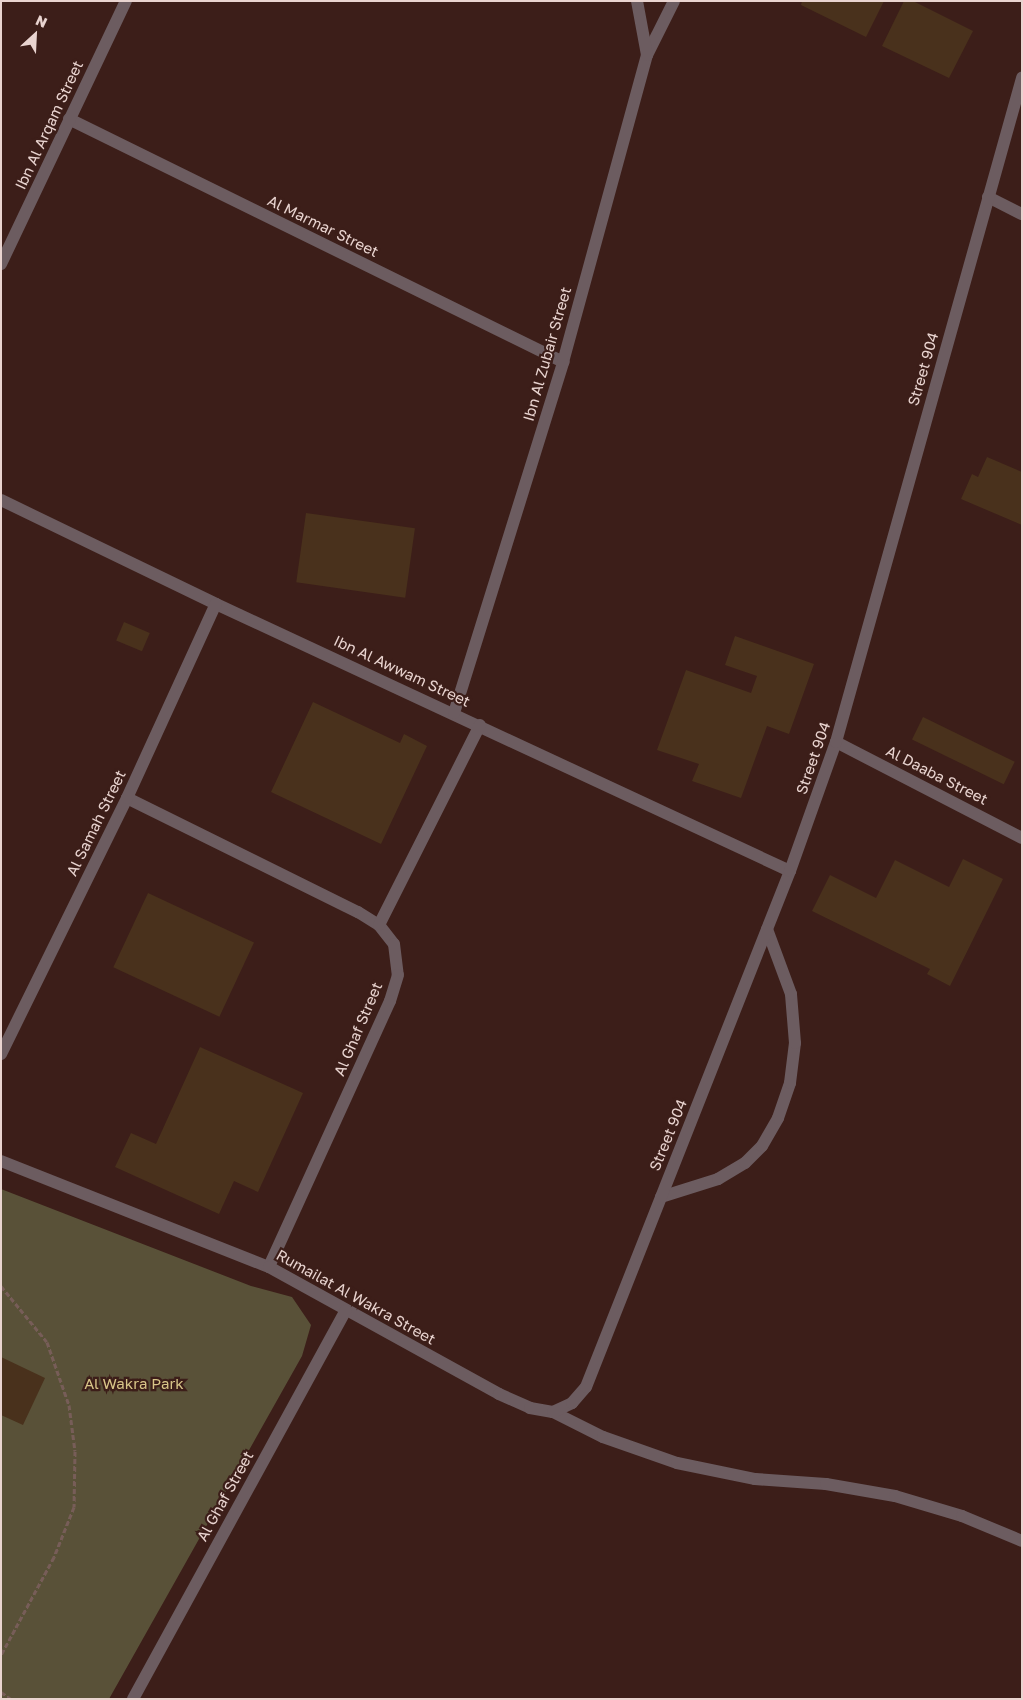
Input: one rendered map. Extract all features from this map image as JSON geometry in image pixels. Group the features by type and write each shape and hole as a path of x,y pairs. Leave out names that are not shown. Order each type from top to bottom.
{"street":[{"name":"Ibn Al Arqam Street","path":"1,264 126,1"},
{"name":"Ibn Al Zubair Street","path":"454,713 563,362 647,55 637,1"},
{"path":"647,55 674,1"},
{"name":"Street 904","path":"553,1412 572,1403 586,1386 790,872 836,742 1022,78"},
{"name":"Al Marmar Street","path":"69,119 563,362"},
{"path":"988,197 1022,214"},
{"name":"Ibn Al Awwam Street","path":"1,500 216,604 480,725 790,872"},
{"name":"Al Samah Street","path":"1,1054 127,798 216,604"},
{"path":"380,925 480,725"},
{"name":"Al Daaba Street","path":"836,742 1022,838"},
{"name":"Al Ghaf Street","path":"127,798 380,925 394,944 398,975 390,1001 269,1267"},
{"path":"661,1197 718,1179 744,1163 762,1146 778,1118 790,1083 795,1043 791,994 767,929"},
{"name":"Rumailat Al Wakra Street","path":"1,1161 269,1267 499,1394 530,1408 553,1412 603,1437 677,1463 755,1479 826,1484 895,1496 962,1516 1022,1541"},
{"name":"Al Ghaf Street","path":"133,1699 346,1310"}],"path":[{"path":"1,1286 47,1342 69,1406 75,1451 74,1507 54,1557 1,1656"},
{"path":"1,1692 11,1699"}],"green space":[{"name":"Al Wakra Park","path":"1,1189 251,1286 292,1297 311,1325 302,1356 109,1699 1,1699"}],"building":[{"path":"802,1 884,1 866,37 801,5"},
{"path":"904,1 913,1 973,31 949,78 882,46"},
{"path":"987,457 1022,472 1022,525 961,499 972,474 978,477"},
{"path":"306,513 415,528 405,598 296,582"},
{"path":"124,622 150,633 142,651 116,640"},
{"path":"735,636 814,664 789,734 767,726 741,798 692,781 699,764 657,750 686,670 751,693 757,676 725,665"},
{"path":"313,702 400,743 404,734 427,746 381,844 271,792"},
{"path":"923,717 1015,762 1004,784 912,739"},
{"path":"963,859 1003,879 950,986 927,974 930,969 812,911 830,875 876,898 895,860 949,887"},
{"path":"148,893 254,942 219,1017 113,967"},
{"path":"200,1047 303,1093 258,1192 234,1181 219,1214 115,1167 131,1133 156,1144"},
{"path":"1,1357 45,1378 23,1425 1,1415"}]}
